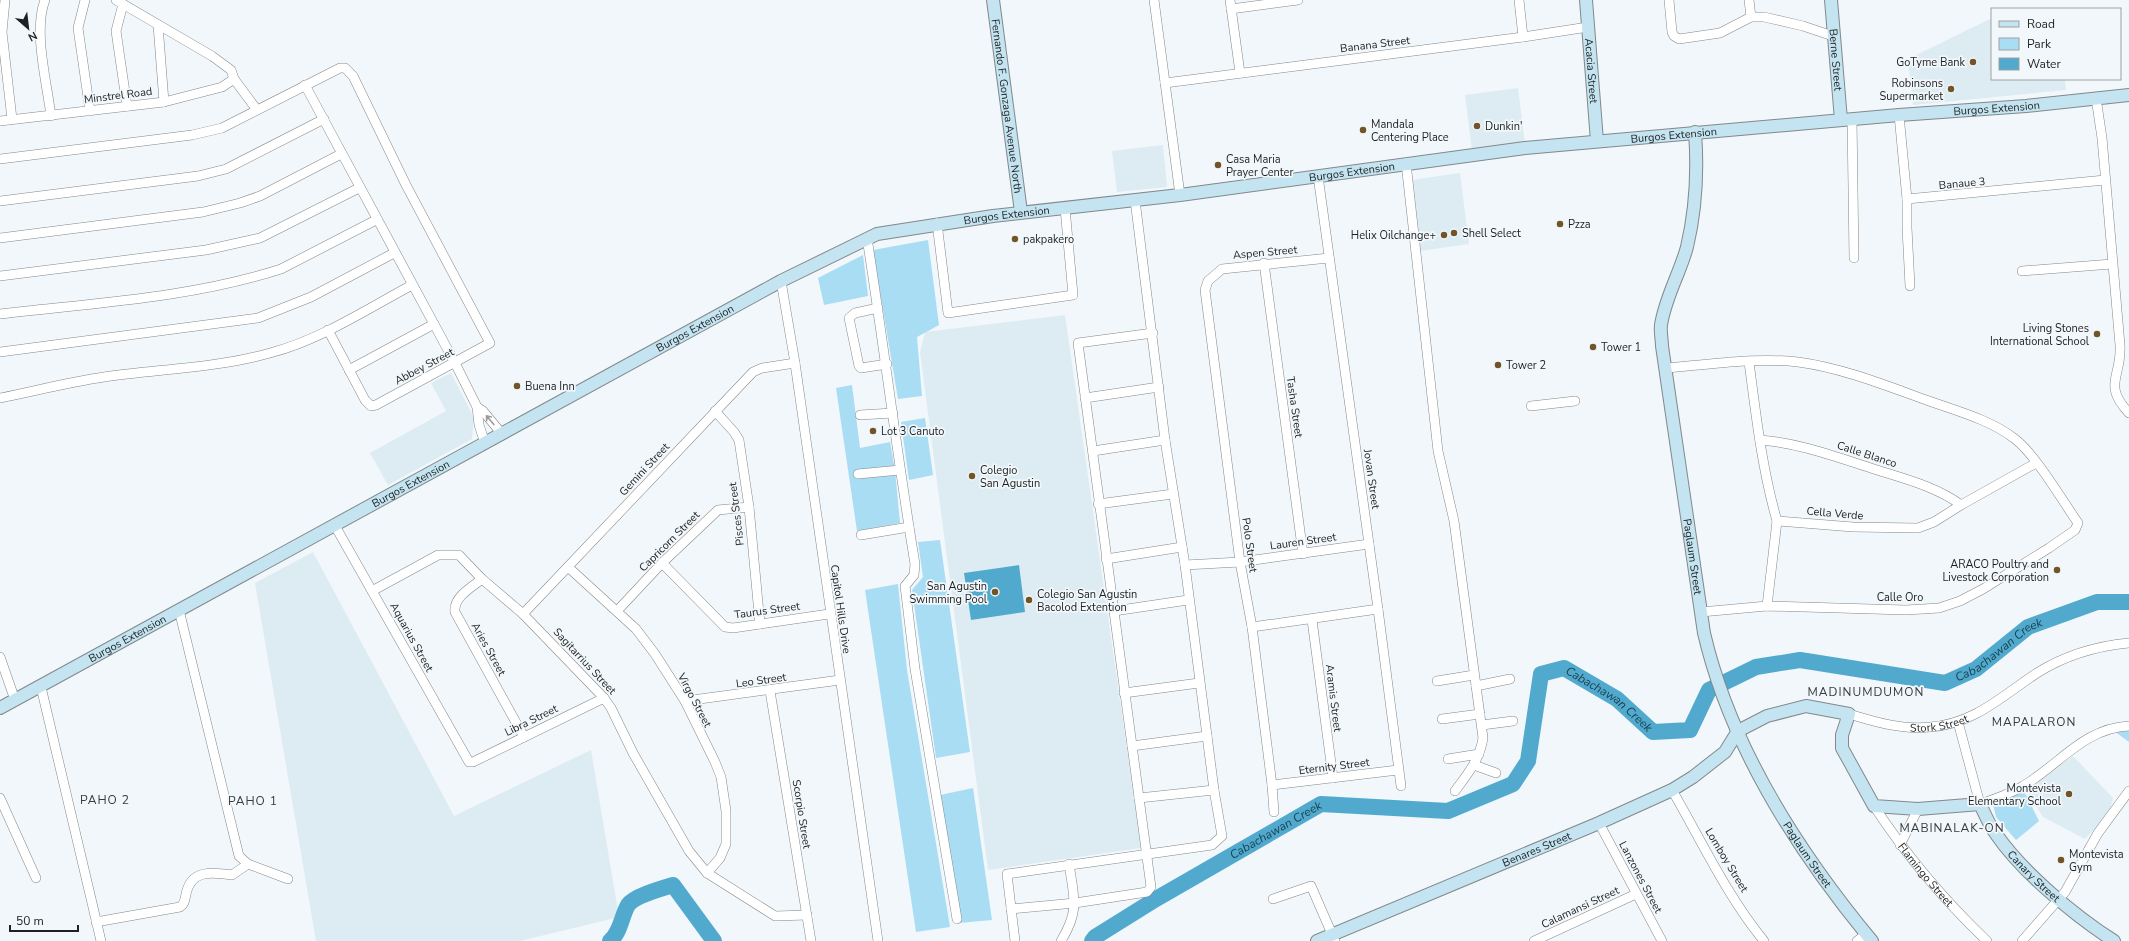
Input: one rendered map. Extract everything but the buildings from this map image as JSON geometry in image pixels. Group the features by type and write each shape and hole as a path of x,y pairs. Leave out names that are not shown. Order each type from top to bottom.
{"street":[{"path":"5,0 2,32 12,119"},
{"path":"45,0 41,18 42,43 51,116"},
{"path":"85,0 78,28 90,111"},
{"name":"Fernando F. Gonzaga Avenue North","path":"993,0 1021,212"},
{"path":"1154,0 1180,195"},
{"path":"1240,73 1231,4 1298,0"},
{"path":"1519,0 1523,37"},
{"name":"Acacia Street","path":"1586,0 1597,141"},
{"path":"1669,0 1672,32 1678,39 1720,33 1751,17 1764,18 1803,26 1833,36"},
{"path":"1749,0 1751,17"},
{"name":"Berne Street","path":"1831,0 1833,36 1846,120"},
{"path":"127,106 116,31 119,2 212,56 230,70 234,79 257,110"},
{"path":"158,25 164,102"},
{"name":"Banana Street","path":"1165,83 1523,37 1588,27"},
{"name":"Abbey Street","path":"305,86 340,68 345,68 353,76 406,185 490,343 376,405 371,406 367,404 349,370"},
{"name":"Minstrel Road","path":"0,121 164,102 222,87 234,79"},
{"path":"0,159 192,135 222,128 305,86 324,119 376,220 455,363 476,407 479,425 485,444"},
{"name":"Burgos Extension","path":"0,708 334,524 485,444 782,281 867,238 887,232 938,223 1021,212 1180,195 1406,163 1525,148 1695,132 2026,106 2129,95"},
{"path":"2096,98 2121,350 2114,389 2120,402 2129,413"},
{"path":"1899,115 1907,199 1910,286"},
{"path":"0,201 198,176 226,169 324,119"},
{"path":"1846,120 1854,258"},
{"name":"Paglaum Street","path":"1695,132 1698,161 1697,190 1693,220 1678,275 1666,306 1661,327 1665,368 1704,633 1711,664 1722,696 1779,812 1826,885 1865,939"},
{"path":"0,238 202,212 240,203 260,196 341,154"},
{"path":"1406,163 1438,451 1454,521 1483,738 1474,766 1455,791"},
{"name":"Jovan Street","path":"1318,176 1378,609 1400,786"},
{"name":"Banaue 3","path":"1907,199 2105,180"},
{"path":"0,276 206,250 248,242 260,238 359,188"},
{"path":"1015,941 1007,874 1069,864 1212,845 1222,836 1199,683 1185,565 1165,440 1153,333 1135,200"},
{"path":"938,223 948,313 1073,295 1065,208"},
{"path":"0,314 188,292 266,274 281,270 376,220"},
{"path":"867,238 887,364 900,470 915,572 905,586 915,668 957,919"},
{"path":"0,352 258,318 311,297 394,253"},
{"name":"Aspen Street","path":"1208,281 1222,269 1264,263 1329,258"},
{"name":"Tasha Street","path":"1264,263 1303,554"},
{"path":"2022,271 2112,264"},
{"name":"Capitol Hills Drive","path":"782,281 795,363 829,614 878,941"},
{"name":"Polo Street","path":"1208,281 1205,290 1240,562 1252,627 1272,785 1274,812"},
{"path":"0,398 103,377 251,358 291,347 328,330 412,286"},
{"path":"878,308 855,313 849,318 859,366 861,368 887,364"},
{"path":"328,330 349,370 434,324"},
{"path":"1011,910 1075,903 1147,892 1151,887 1098,504 1093,451 1078,343 1153,333"},
{"path":"1665,368 1780,361 1816,365 1940,405 2001,430 2015,439 2036,463"},
{"path":"1749,362 1760,440 1777,520 1767,606"},
{"name":"Gemini Street","path":"523,614 753,372 762,368 795,363"},
{"path":"1085,398 1159,387"},
{"path":"1531,406 1575,401"},
{"path":"476,407 483,411 502,434"},
{"name":"Pisces Street","path":"715,411 734,432 739,440 749,507 760,624"},
{"path":"860,416 893,413"},
{"path":"1093,451 1165,440"},
{"name":"Calle Blanco","path":"1760,440 1791,444 1814,450 1922,486 1947,496 1962,505"},
{"name":"Cella Verde","path":"1777,520 1853,527 1918,528 1934,522 2036,463"},
{"name":"Calle Oro","path":"1701,612 1767,606 1906,610 1939,608 1971,596 2049,548 2078,528 2078,523 2036,463"},
{"path":"858,474 900,470"},
{"path":"1098,504 1173,494"},
{"name":"Capricorn Street","path":"617,611 662,563 718,510 749,507"},
{"name":"Aquarius Street","path":"334,524 469,762"},
{"path":"861,535 909,527"},
{"name":"Lauren Street","path":"1185,565 1240,562 1369,544"},
{"path":"1106,559 1182,547"},
{"name":"Sagitarrius Street","path":"372,591 433,557 447,554 459,556 523,614 604,698 611,708 633,753 689,850 707,872 775,916 807,915"},
{"name":"Taurus Street","path":"662,563 725,627 733,628 829,614"},
{"name":"Virgo Street","path":"568,567 617,611 641,635 685,701 721,777 726,811 726,844 720,858 707,872"},
{"name":"Aries Street","path":"482,578 457,600 454,605 455,612 524,737"},
{"path":"1114,611 1188,600"},
{"path":"1252,627 1312,620 1378,609"},
{"path":"179,610 214,747 239,856 248,864 288,879"},
{"name":"Aramis Street","path":"1312,620 1333,778"},
{"name":"Stork Street","path":"1738,731 1768,716 1802,707 1816,707 1849,714 1877,723 1913,728 1944,726 1958,722 1983,711 2036,674 2063,659 2110,645 2129,643"},
{"path":"0,657 15,700"},
{"path":"1437,681 1474,675"},
{"path":"1476,686 1510,679"},
{"name":"Leo Street","path":"685,701 770,691 840,680"},
{"path":"1124,693 1199,683"},
{"path":"40,687 101,941"},
{"name":"Scorpio Street","path":"770,691 811,941"},
{"name":"Libra Street","path":"469,762 473,762 604,698"},
{"path":"1442,719 1480,714"},
{"name":"Flamingo Street","path":"1849,714 1842,735 1842,748 1874,806 1900,845 1960,914 1987,941"},
{"path":"1482,726 1513,722"},
{"name":"Canary Street","path":"1958,722 1980,804 1995,832 2004,844 2033,875 2083,919 2114,941"},
{"path":"1874,806 1918,809 1980,804 2002,797 2023,787 2046,771 2067,752 2086,739 2104,731 2129,726"},
{"name":"Benares Street","path":"1317,941 1333,938 1672,790 1693,777 1725,752 1738,731"},
{"path":"1132,746 1207,736"},
{"path":"1448,759 1479,754"},
{"path":"1474,766 1496,772"},
{"name":"Eternity Street","path":"1272,785 1398,770"},
{"path":"1139,798 1214,790"},
{"name":"Lomboy Street","path":"1672,790 1718,871 1754,928 1764,941"},
{"path":"2022,941 2069,886 2098,833 2129,791"},
{"path":"0,798 36,878"},
{"path":"1900,845 1918,809"},
{"name":"Lanzones Street","path":"1599,823 1662,941"},
{"path":"96,922 180,907 185,902 190,883 199,875 216,873 232,875 248,864"},
{"path":"1061,941 1074,917 1075,903 1069,864"},
{"path":"1273,899 1311,886 1333,938"},
{"name":"Calamansi Street","path":"1534,941 1636,894"}],"shaded area":[{"path":"1991,18 1991,80 2065,80 2066,90 1913,105 1908,59"},
{"path":"1518,88 1525,144 1472,151 1465,95"},
{"path":"1163,145 1167,187 1117,192 1112,151"},
{"path":"1460,173 1469,244 1420,251 1412,180"},
{"name":"Colegio San Agustin Bacolod Extention","path":"1065,315 1141,848 988,870 920,352 925,332"},
{"path":"451,373 474,418 472,439 388,485 370,453 446,411 431,383"},
{"path":"313,552 454,816 591,750 619,917 520,941 316,941 255,583"},
{"name":"Montevista Elementary School","path":"2073,756 2113,798 2109,814 2085,839 2043,817 2027,791"}],"green space":[{"path":"928,240 939,325 917,337 922,396 898,399 873,250"},
{"path":"863,255 868,296 824,305 818,278"},
{"path":"852,385 860,448 890,442 895,470 900,523 857,531 836,388"},
{"path":"925,418 933,475 909,480 901,422"},
{"path":"940,540 970,752 936,758 912,590 923,577 918,542"},
{"path":"898,584 907,670 950,927 916,932 865,590"},
{"path":"2129,725 2129,742 2110,728"},
{"path":"973,788 992,920 959,923 940,795"},
{"path":"2024,791 2039,821 2016,840 1996,817 1993,804"}],"water":[{"name":"San Agustin Swimming Pool","path":"1019,565 1025,612 971,620 964,573"}],"waterway":[{"name":"Cabachawan Creek","path":"1092,941 1095,937 1156,899 1321,804 1448,811 1513,784 1528,761 1541,674 1564,668 1617,699 1653,732 1690,730 1709,690 1756,667 1800,660 1945,683 1976,669 2028,627 2097,602 2129,602"},
{"name":"Cabachawan Creek","path":"610,941 619,929 628,905 631,902 636,898 673,885 714,941"}],"place":[{"name":"GoTyme Bank","path":"1973,62"},
{"name":"Robinsons Supermarket","path":"1951,89"},
{"name":"Dunkin'","path":"1477,126"},
{"name":"Mandala Centering Place","path":"1363,130"},
{"name":"Casa Maria Prayer Center","path":"1218,165"},
{"name":"Pzza","path":"1560,224"},
{"name":"Shell Select","path":"1454,233"},
{"name":"Helix Oilchange+","path":"1444,235"},
{"name":"pakpakero","path":"1015,239"},
{"name":"Living Stones International School","path":"2097,334"},
{"name":"Tower 1","path":"1593,347"},
{"name":"Tower 2","path":"1498,365"},
{"name":"Buena Inn","path":"517,386"},
{"name":"Lot 3 Canuto","path":"873,431"},
{"name":"Colegio San Agustin","path":"972,476"},
{"name":"ARACO Poultry and Livestock Corporation","path":"2057,570"},
{"name":"San Agustin Swimming Pool","path":"995,592"},
{"name":"Colegio San Agustin Bacolod Extention","path":"1029,600"},
{"name":"Montevista Elementary School","path":"2069,794"},
{"name":"Montevista Gym","path":"2061,860"}],"district":[{"name":"MADINUMDUMON","path":"1866,692"},
{"name":"MAPALARON","path":"2034,722"},
{"name":"PAHO 2","path":"105,800"},
{"name":"PAHO 1","path":"253,801"},
{"name":"MABINALAK-ON","path":"1952,828"}]}
